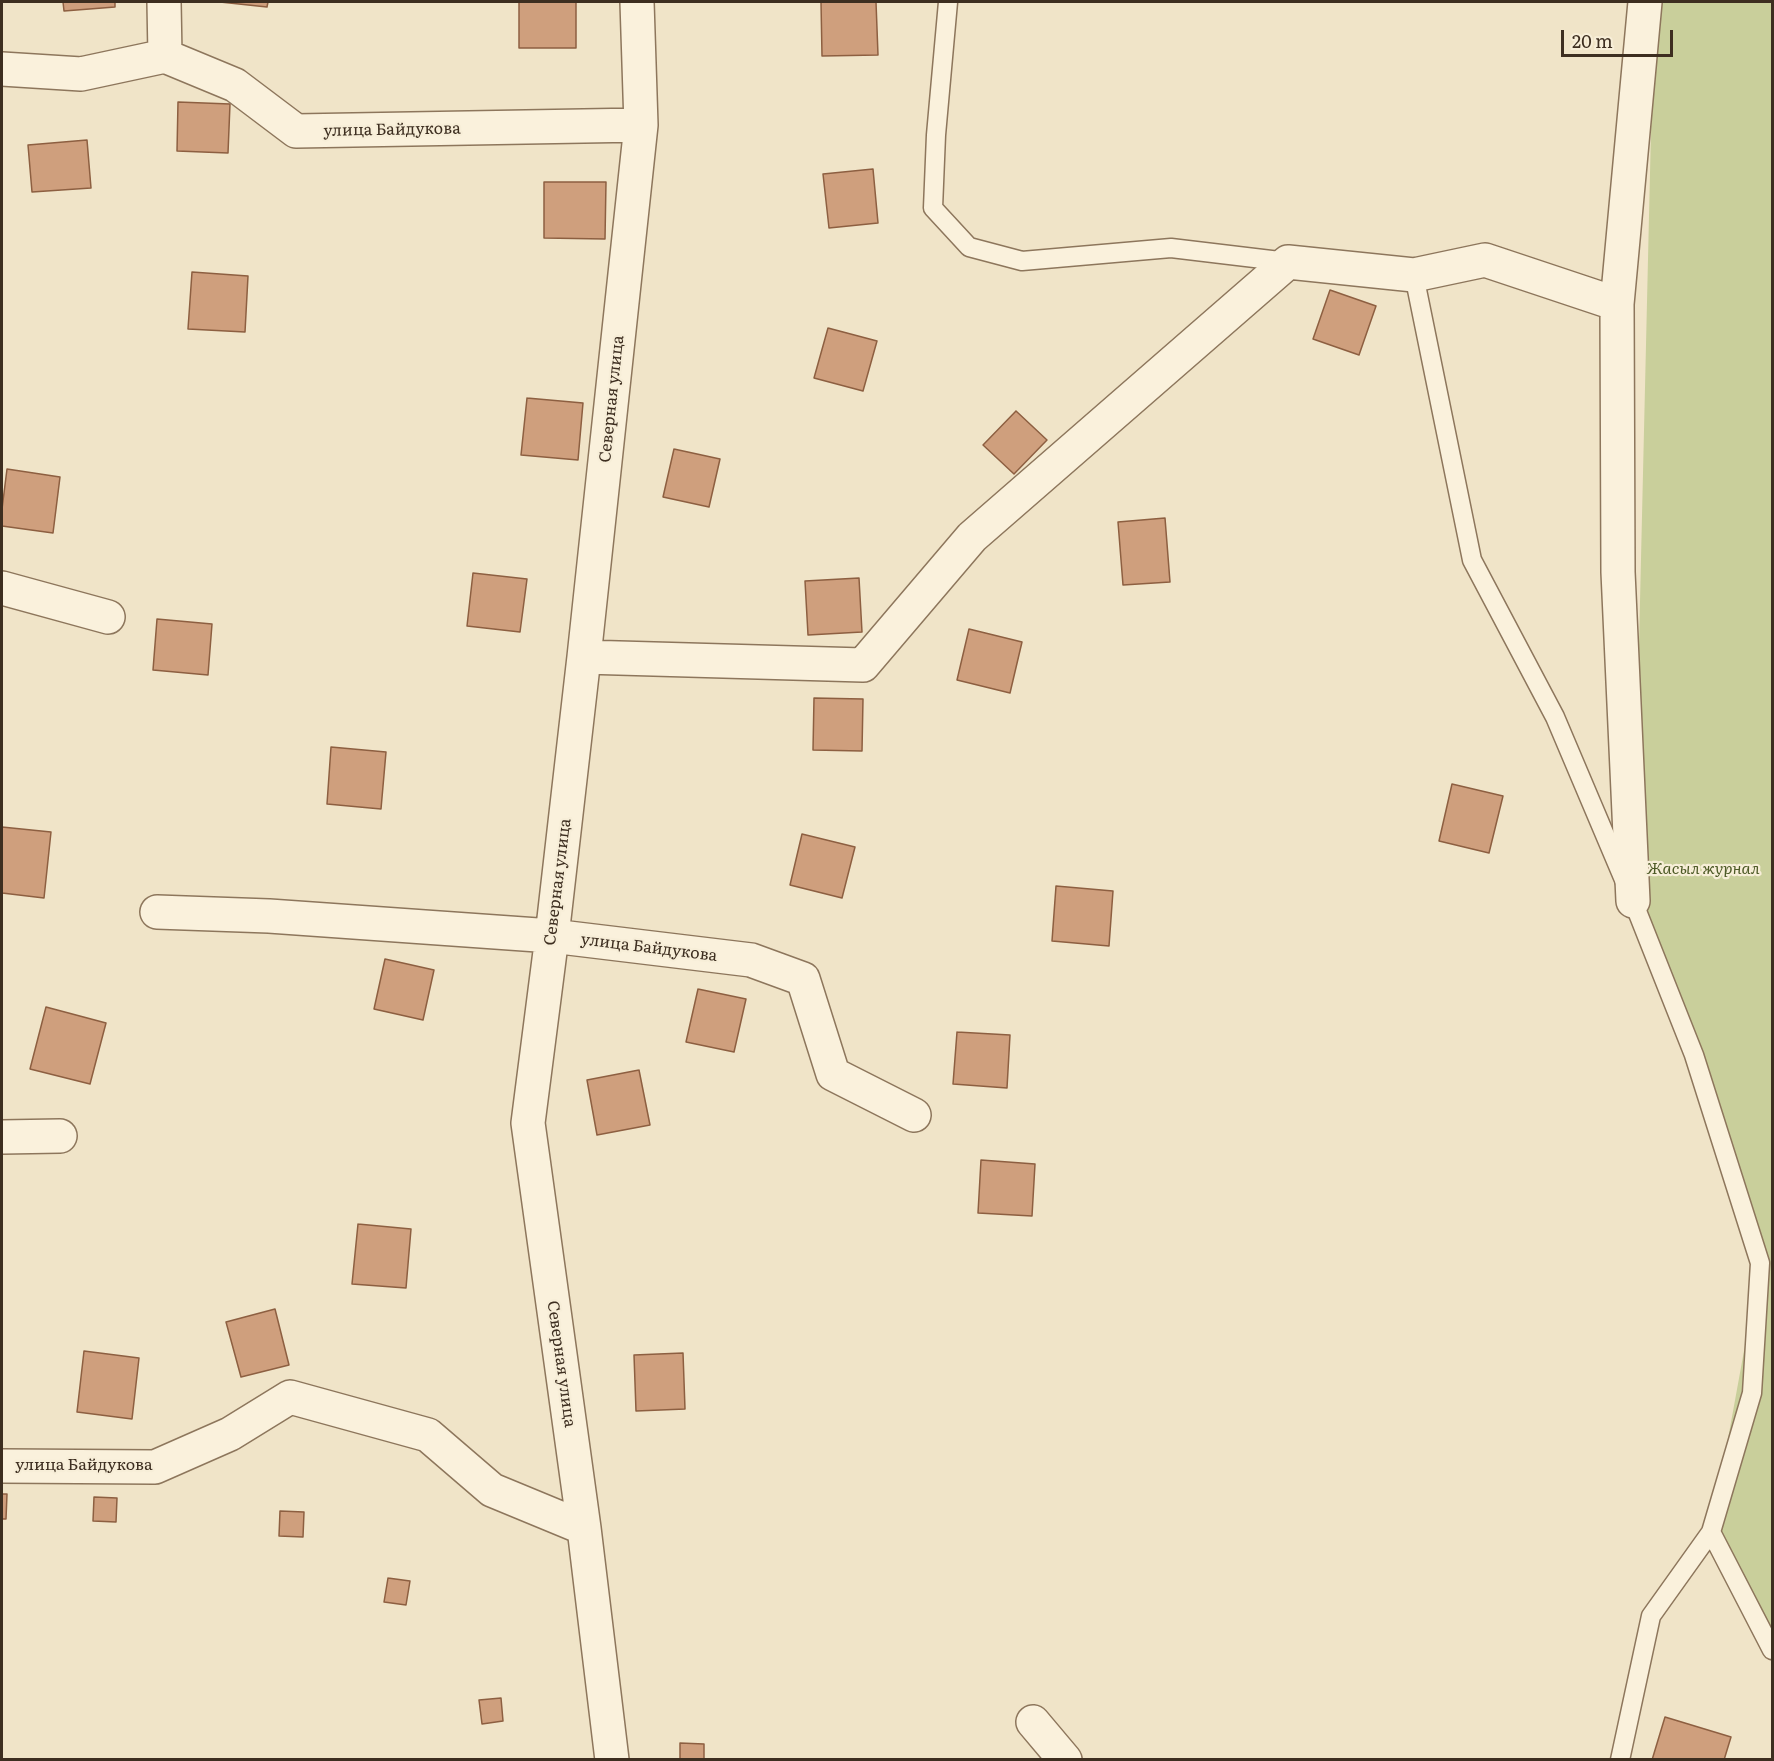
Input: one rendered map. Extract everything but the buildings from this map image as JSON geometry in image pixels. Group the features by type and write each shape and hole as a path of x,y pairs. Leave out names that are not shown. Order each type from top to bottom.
{"street":[{"path":"2,69 81,74 165,56 164,2"},
{"name":"Северная улица","path":"612,1760 584,1528 528,1123 584,657 641,125 637,2"},
{"path":"1633,901 1618,572 1617,304 1645,2"},
{"name":"улица Байдукова","path":"165,56 235,86 296,131 641,125"},
{"path":"584,657 863,665 972,537 1288,262 1414,275 1485,261 1617,304"},
{"path":"2,588 108,617"},
{"name":"улица Байдукова","path":"157,912 269,916 552,936 751,960 803,980 832,1074 914,1115"},
{"path":"2,1137 60,1136"},
{"name":"улица Байдукова","path":"2,1466 155,1467 230,1434 290,1397 428,1435 492,1490 584,1528"},
{"path":"1033,1722 1065,1760"}],"lane":[{"path":"948,2 936,135 933,208 969,247 1022,261 1171,248 1288,262"},
{"path":"1414,275 1472,560 1555,717 1633,901 1694,1055 1760,1263 1752,1393 1711,1532 1651,1616 1620,1760"},
{"path":"1711,1532 1773,1650"}],"green space":[{"name":"Жасыл журнал","path":"1654,2 1772,2 1772,1647 1711,1532 1760,1263 1633,901"}]}
